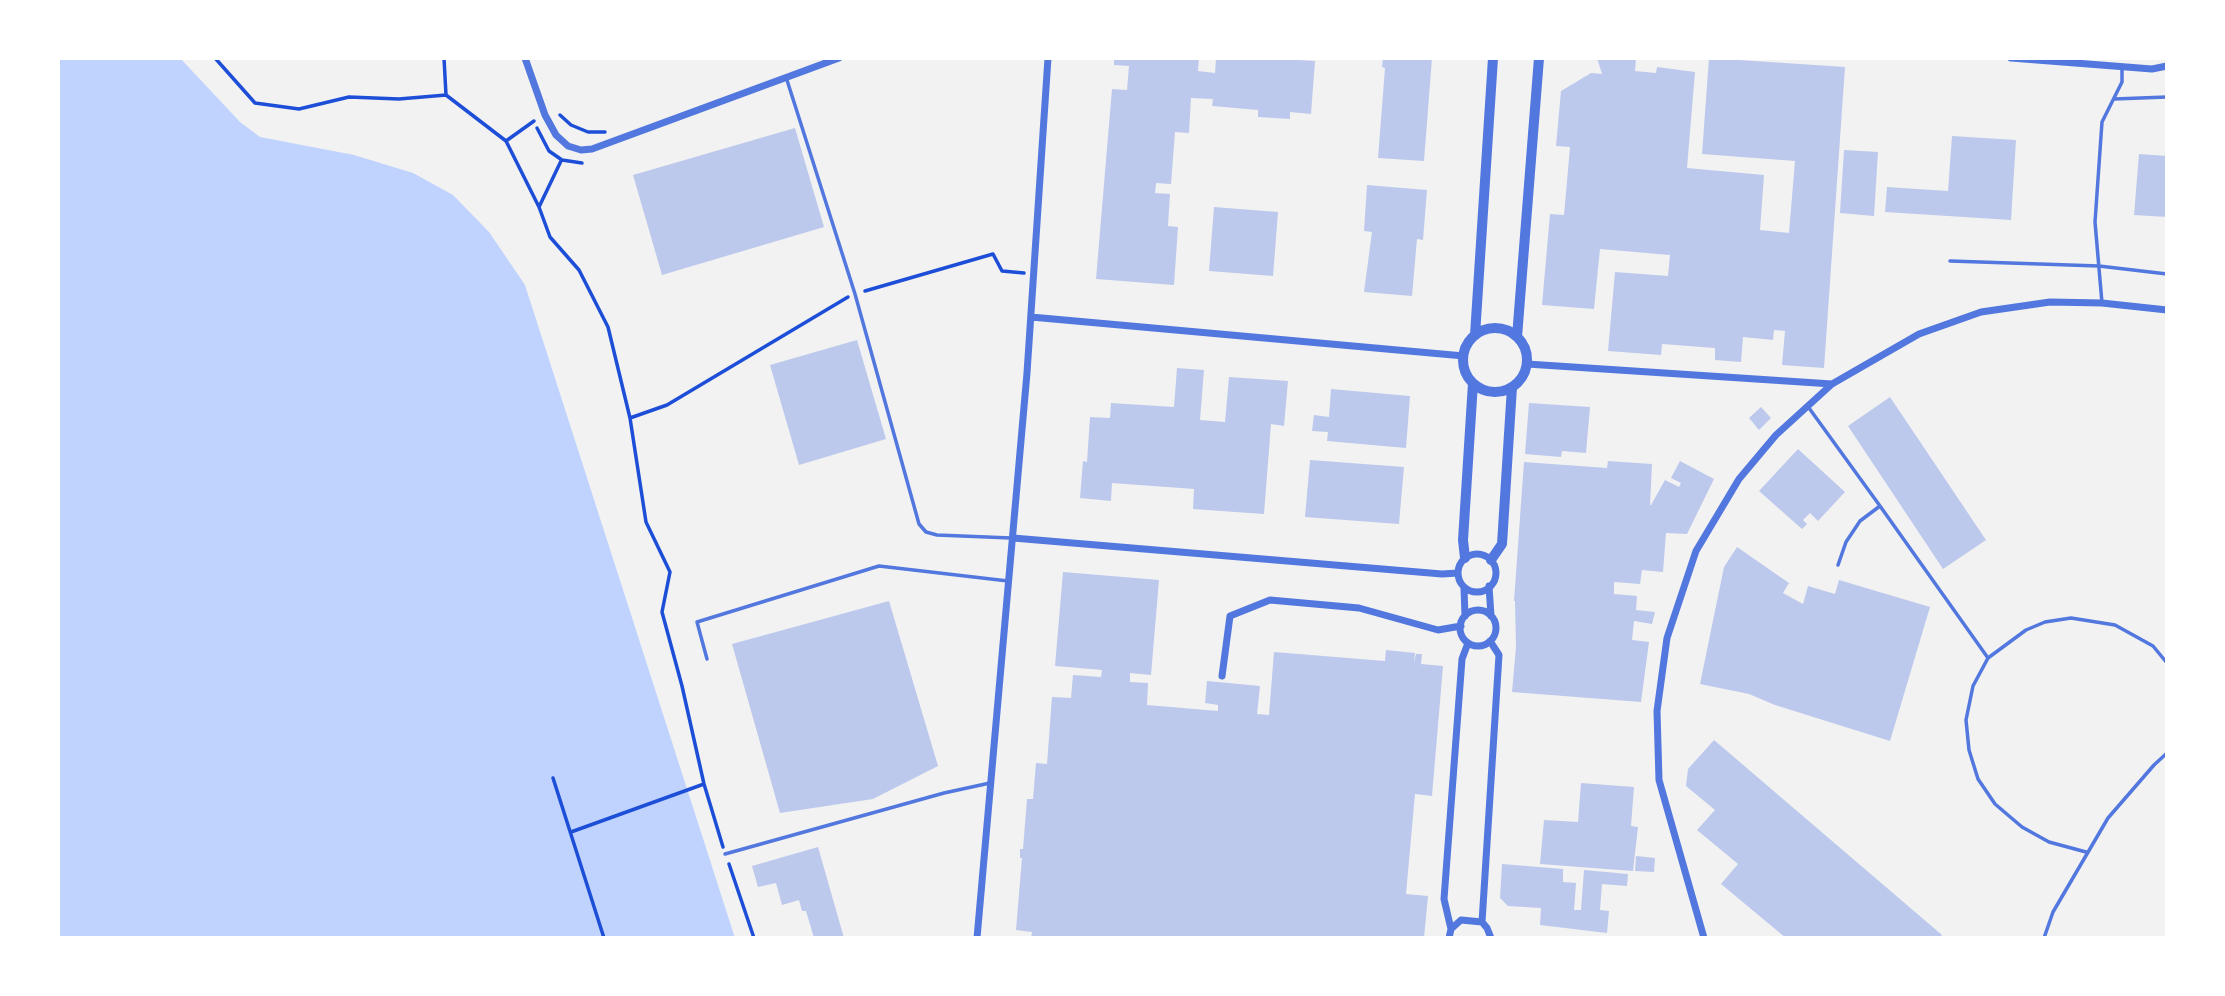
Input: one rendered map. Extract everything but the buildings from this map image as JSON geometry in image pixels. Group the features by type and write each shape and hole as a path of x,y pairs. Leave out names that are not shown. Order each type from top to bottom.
{"street":[{"path":"525,58 545,115 556,135 568,146 581,150 610,142 839,58"},
{"path":"978,938 1031,317 1048,58"},
{"path":"1475,335 1492,328 1510,332 1523,345 1527,364 1519,381 1512,387 1492,391 1473,383 1467,375 1464,356 1475,335 1493,58"},
{"path":"1517,337 1539,58"},
{"path":"2011,58 2152,69 2167,66"},
{"path":"1704,938 1659,780 1657,711 1667,638 1696,551 1739,479 1776,436 1832,384 1919,334 1981,312 2050,302 2102,303 2167,310"},
{"path":"1031,317 1464,356"},
{"path":"1527,364 1832,384"},
{"path":"1465,558 1463,540 1473,383"},
{"path":"1491,560 1502,544 1512,387"},
{"path":"1013,538 1442,574 1458,573"},
{"path":"1464,588 1480,591 1489,586 1496,571 1487,556 1475,554 1465,558 1458,567 1464,588 1465,616 1461,633 1468,643 1479,646 1490,641 1496,625 1491,616 1489,586"},
{"path":"1222,676 1230,616 1270,600 1359,608 1438,630 1461,626"},
{"path":"1465,616 1481,610 1491,616"},
{"path":"1490,641 1499,655 1482,922 1491,938"},
{"path":"1449,938 1451,929 1444,899 1462,659 1468,643"},
{"path":"1451,929 1461,920 1482,922"}],"lane":[{"path":"2102,303 2095,222 2102,122 2122,82 2122,67"},
{"path":"786,77 855,294 919,524 926,532 937,535 1013,538"},
{"path":"2114,99 2167,97"},
{"path":"1950,261 2099,266 2167,274"},
{"path":"1808,406 1989,658"},
{"path":"1838,565 1846,542 1860,521 1880,506"},
{"path":"708,659 697,622 879,566 1008,581"},
{"path":"2086,852 2049,842 2022,827 1995,804 1978,779 1969,750 1966,719 1973,686 1989,658 2026,630 2045,622 2071,618 2115,625 2153,646 2167,663"},
{"path":"2044,938 2053,912 2108,818 2167,753"},
{"path":"725,854 991,782"}],"path":[{"path":"215,58 255,103 299,109 349,97 399,99 446,95 506,141 539,206 550,237 579,270 608,327 630,418 646,522 670,572 662,612 704,784 754,938"},
{"path":"444,58 446,95"},
{"path":"557,109 571,125 588,132 604,130 610,142"},
{"path":"506,141 545,115"},
{"path":"539,206 568,146"},
{"path":"630,418 667,405 855,294 993,254 1002,271 1034,274"},
{"path":"553,778 604,938"},
{"path":"572,832 704,784"}],"water":[{"path":"58,58 180,58 240,122 260,137 354,155 413,173 453,195 489,232 525,285 735,938 58,938"}]}
